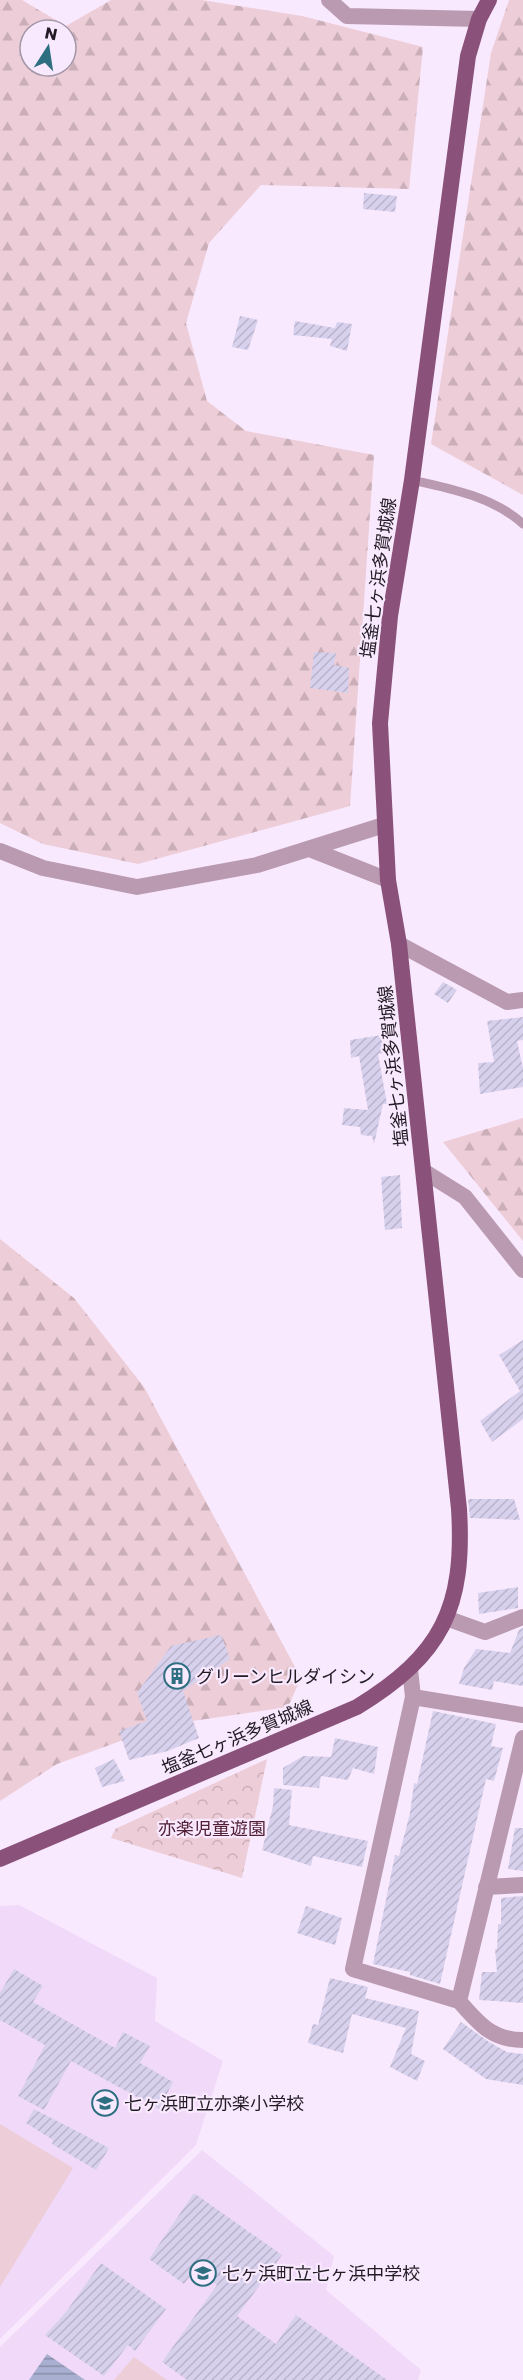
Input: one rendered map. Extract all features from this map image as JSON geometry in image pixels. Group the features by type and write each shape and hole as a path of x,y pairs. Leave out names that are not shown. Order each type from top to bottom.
{"main road":[{"name":"塩釜七ヶ浜多賀城線","path":"0,1859 357,1707 387,1689 410,1669 435,1638 446,1618 455,1593 461,1568 461,1541 425,1172 399,944 388,880 380,723 390,616 412,480 468,56 479,19 489,0"}],"street":[{"path":"329,0 347,16 479,19"},
{"path":"0,851 43,868 137,886 257,865 312,850 384,825"},
{"path":"312,850 388,880"},
{"path":"399,944 507,1002 523,1000"},
{"path":"425,1172 465,1197 523,1270"},
{"path":"446,1618 485,1632 523,1617"},
{"path":"410,1669 413,1697 353,1969 459,2001 479,2024 505,2040 523,2040"},
{"path":"413,1697 523,1715"},
{"path":"459,2001 523,1738"},
{"path":"486,1887 523,1885"}],"lane":[{"path":"412,480 451,489 486,501 516,517 523,524"}],"shaded area":[{"name":"七ヶ浜町立亦楽小学校","path":"19,1905 157,1978 155,2021 223,2061 196,2145 0,2339 0,1906"},
{"name":"七ヶ浜町立七ヶ浜中学校","path":"202,2150 334,2256 326,2290 421,2370 418,2380 0,2380 0,2347"}],"green space":[{"path":"0,0 22,0 52,18 18,18 18,78 78,78 78,19 111,0 202,0 302,16 423,47 409,189 261,185 209,243 186,323 207,401 246,431 374,455 350,806 138,864 43,844 0,823"},
{"path":"509,0 523,0 523,495 431,444 491,53"},
{"path":"523,1118 523,1241 443,1142"},
{"path":"0,1239 74,1298 144,1387 301,1678 288,1707 165,1725 57,1764 0,1801"},
{"name":"亦楽児童遊園","path":"267,1759 242,1878 111,1838 115,1829"},
{"path":"0,2124 73,2168 0,2287"},
{"path":"134,2357 167,2380 114,2380"}],"water":[{"path":"47,2354 85,2380 29,2380"}],"building":[{"path":"364,193 397,196 395,212 363,209"},
{"path":"240,316 258,320 248,350 232,347"},
{"path":"295,321 335,328 337,322 352,324 347,351 330,346 332,339 293,335"},
{"path":"314,652 336,653 334,665 349,668 348,693 310,688"},
{"path":"443,982 457,990 448,1003 434,994"},
{"path":"523,1017 523,1040 517,1041 523,1068 523,1087 480,1094 478,1063 494,1062 487,1021"},
{"path":"382,1035 385,1053 378,1054 387,1104 383,1104 374,1144 372,1136 361,1135 360,1127 342,1125 344,1108 368,1110 359,1056 351,1058 350,1040"},
{"path":"400,1175 402,1228 385,1230 381,1177"},
{"path":"523,1340 523,1419 492,1442 480,1421 520,1391 499,1355"},
{"path":"468,1499 514,1499 520,1520 470,1518"},
{"path":"518,1587 518,1608 479,1614 478,1593"},
{"path":"523,1628 523,1686 494,1681 492,1690 459,1684 464,1668 476,1649 510,1653 519,1630"},
{"path":"221,1635 230,1659 183,1691 199,1738 168,1751 129,1760 119,1731 147,1721 137,1693 171,1646"},
{"path":"433,1711 496,1724 491,1746 503,1748 494,1781 486,1779 440,1984 410,1975 410,1972 373,1964 395,1855 399,1856 410,1813 414,1783 417,1784"},
{"path":"335,1738 378,1747 374,1774 353,1768 348,1780 321,1776 319,1788 283,1785 283,1768 303,1756 331,1757"},
{"path":"114,1759 125,1781 102,1787 95,1768"},
{"path":"274,1788 292,1790 289,1825 368,1841 362,1867 313,1856 311,1866 262,1850 273,1806"},
{"path":"515,1828 523,1828 523,1871 508,1869"},
{"path":"523,1896 523,2003 479,2000 482,1972 497,1972 495,1949 497,1949 498,1924 501,1924 501,1898"},
{"path":"306,1906 342,1918 335,1945 297,1933"},
{"path":"14,1969 43,1986 33,2002 115,2048 123,2032 150,2046 140,2063 173,2082 159,2109 71,2061 44,2110 18,2096 45,2045 0,2020 0,1993"},
{"path":"330,1978 368,1987 365,1998 419,2011 411,2054 425,2061 417,2081 390,2067 406,2028 352,2014 343,2053 308,2043 313,2024 318,2025"},
{"path":"461,2022 507,2052 523,2054 523,2085 486,2079 443,2049"},
{"path":"34,2109 109,2148 96,2170 52,2144 53,2140 26,2123"},
{"path":"194,2193 282,2255 237,2316 276,2344 296,2315 387,2380 187,2380 162,2362 217,2285 195,2269 184,2284 149,2259"},
{"path":"101,2263 166,2309 135,2351 128,2345 104,2376 45,2335 66,2312"}],"place":[{"name":"グリーンヒルダイシン","path":"177,1676"},
{"name":"七ヶ浜町立亦楽小学校","path":"105,2103"},
{"name":"七ヶ浜町立七ヶ浜中学校","path":"203,2273"}]}
